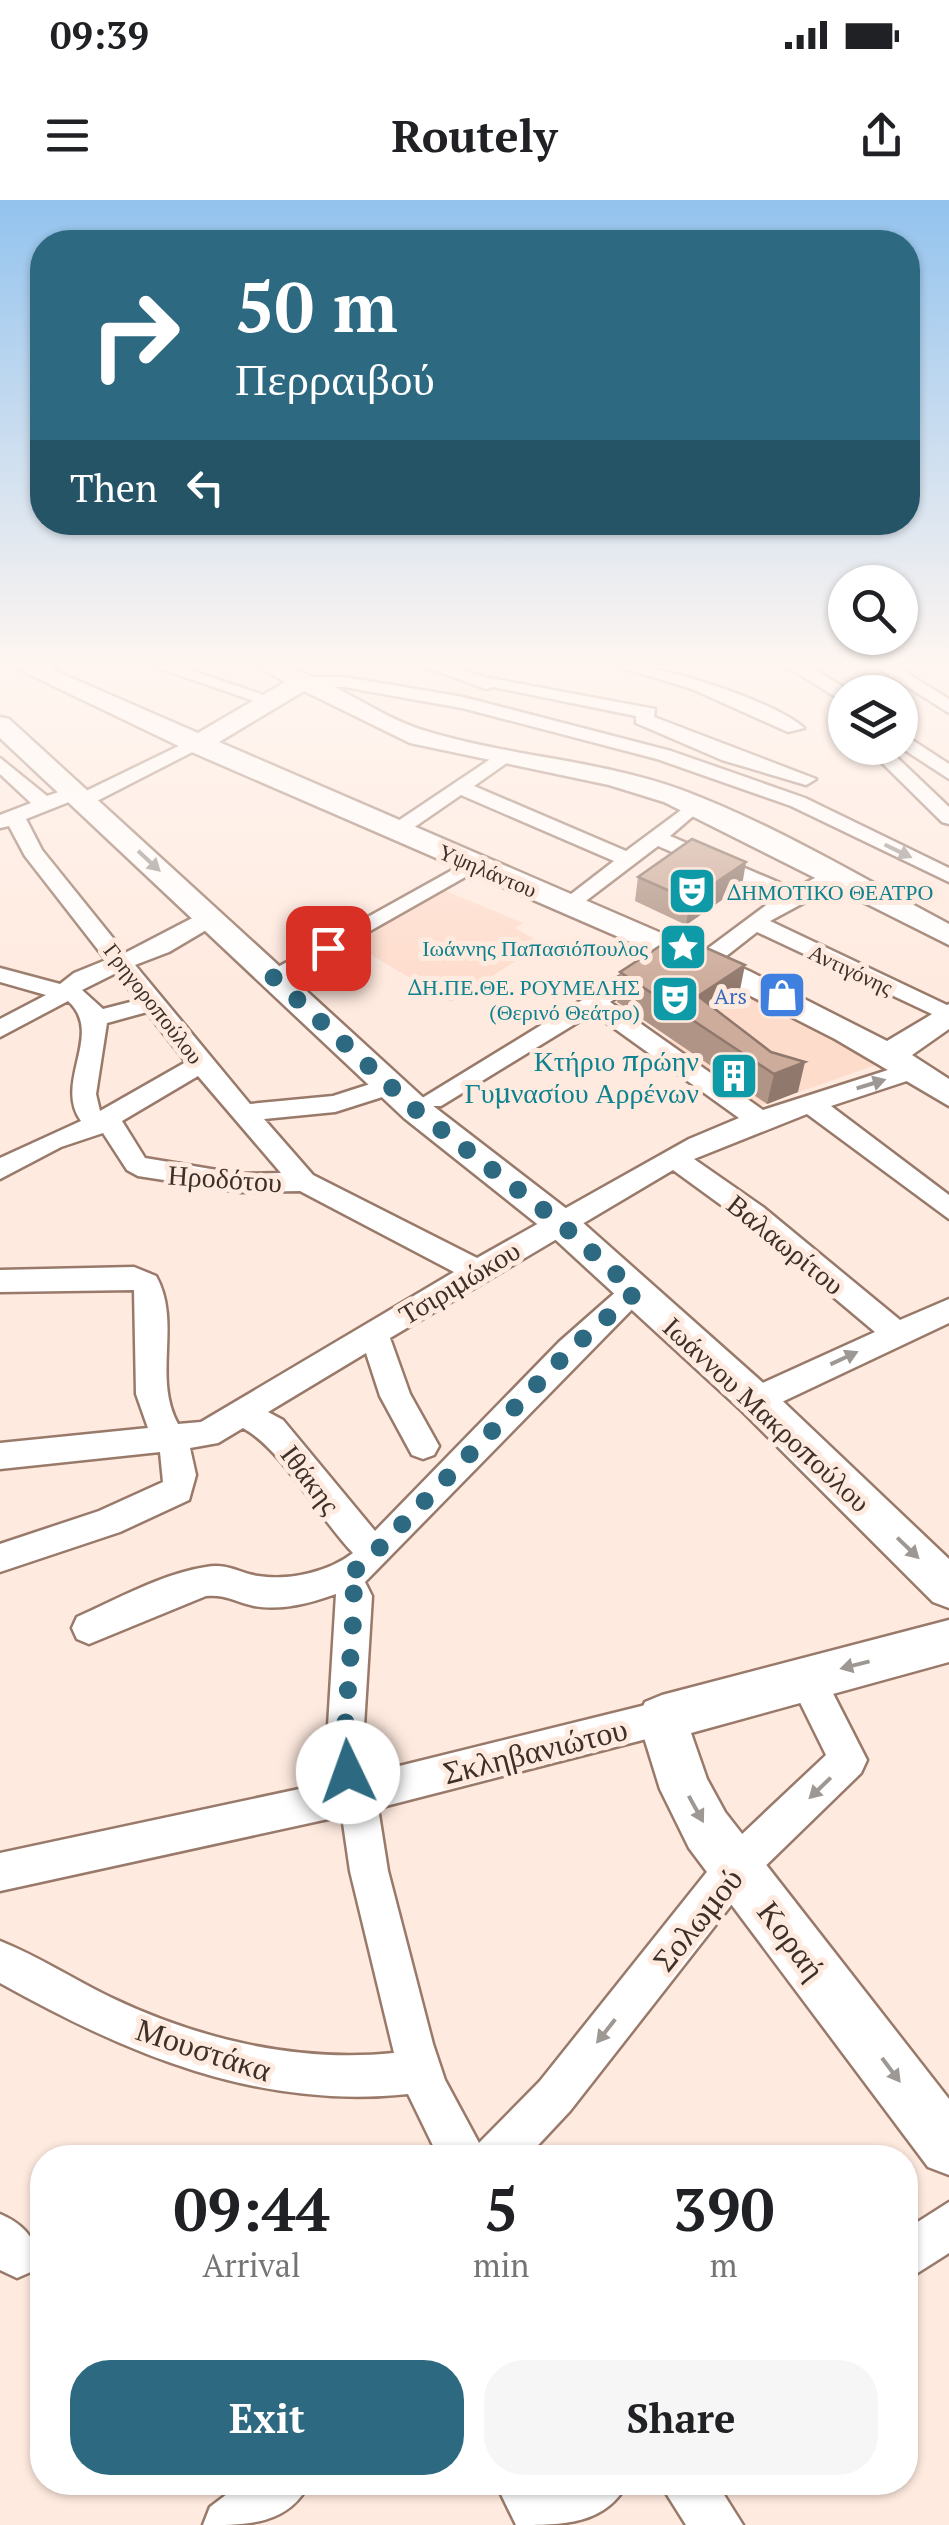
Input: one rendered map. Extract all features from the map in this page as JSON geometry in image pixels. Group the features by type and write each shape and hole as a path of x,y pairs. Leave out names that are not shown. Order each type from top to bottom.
{"main road":[{"name":"Ιωάννου Μακροπούλου","path":"44,772 68,798 210,918 390,1086 559,1222 756,1400 949,1588"},
{"name":"Υψηλάντου","path":"257,772 690,957 901,1062 949,1095"},
{"path":"579,772 636,783 696,806 838,875 949,936"},
{"path":"901,1062 949,1015"},
{"name":"Σκληβανιώτου","path":"662,1718 949,1641"},
{"name":"Κοραή","path":"662,1718 685,1789 707,1830 949,2146"}],"street":[{"path":"15,772 68,798"},
{"path":"7,819 132,772"},
{"path":"396,832 478,772"},
{"path":"708,772 798,802 949,876"},
{"path":"779,772 806,780"},
{"path":"901,772 949,818"},
{"path":"460,787 628,858"},
{"path":"570,906 696,806"},
{"name":"Γρηγοροπούλου","path":"7,819 201,1064 304,1182"},
{"path":"655,837 793,896"},
{"path":"272,976 474,864"},
{"path":"432,1100 594,1002 690,957 793,896 838,875"},
{"path":"0,1029 77,981 161,947 210,918"},
{"name":"Αντιγόνης","path":"754,922 949,1015"},
{"path":"0,976 84,1000 95,1019 96,1035 83,1094 89,1118 97,1124"},
{"path":"95,1019 155,1002"},
{"path":"594,1002 760,1120"},
{"name":"Τσιριμώκου","path":"0,1456 173,1441 207,1434 476,1270 674,1158 760,1120 810,1104 901,1062"},
{"path":"0,1170 52,1141 97,1124 201,1064"},
{"path":"242,1113 335,1104 390,1086"},
{"path":"810,1104 949,1209"},
{"name":"Ηροδότου","path":"97,1124 111,1124 136,1164 160,1174 268,1185 304,1182 476,1270"},
{"name":"Βαλαωρίτου","path":"674,1158 752,1214 896,1334"},
{"path":"0,1281 142,1280 148,1288 151,1397 182,1468 178,1490 108,1522 0,1558"},
{"path":"89,1628 220,1580 254,1590 327,1584 360,1564 570,1350 636,1292"},
{"path":"756,1400 949,1310"},
{"path":"374,1333 395,1396 423,1446"},
{"name":"Ιθάκης","path":"243,1413 272,1429 336,1513 360,1564"},
{"path":"360,1564 344,1760 356,1796 388,1956 422,2071 457,2145"},
{"name":"Σολωμού","path":"508,2145 555,2096 736,1867 848,1760 806,1678"},
{"name":"Σκληβανιώτου","path":"0,1872 356,1796 662,1718"},
{"name":"Μουστάκα","path":"0,1962 150,2035 237,2066 270,2074 332,2080 422,2071"},
{"path":"918,2248 949,2225"},
{"path":"228,2525 268,2495"},
{"path":"528,2495 545,2525 585,2495"},
{"path":"694,2495 718,2525"}],"shaded area":[{"path":"441,889 523,923 515,928 543,944 451,1002 349,942"},
{"path":"740,994 884,1062 754,1108 667,1043"}],"building":[{"path":"692,839 746,862 690,900 638,877"},
{"path":"677,935 745,965 698,996 771,1052 805,1062 774,1074 620,972"}],"place":[{"name":"ΔΗΜΟΤΙΚΟ ΘΕΑΤΡΟ","path":"692,891"},
{"name":"Ιωάννης Παπασιόπουλος","path":"683,947"},
{"name":"Ars","path":"782,995"},
{"name":"ΔΗ.ΠΕ.ΘΕ. ΡΟΥΜΕΛΗΣ (Θερινό Θεάτρο)","path":"675,999"},
{"name":"Κτήριο πρώην Γυμνασίου Αρρένων","path":"734,1076"}],"route":[{"path":"328,948 272,976 416,1110 559,1222 636,1292 570,1350 362,1566 345,1576 355,1596 344,1742 348,1772"}]}
